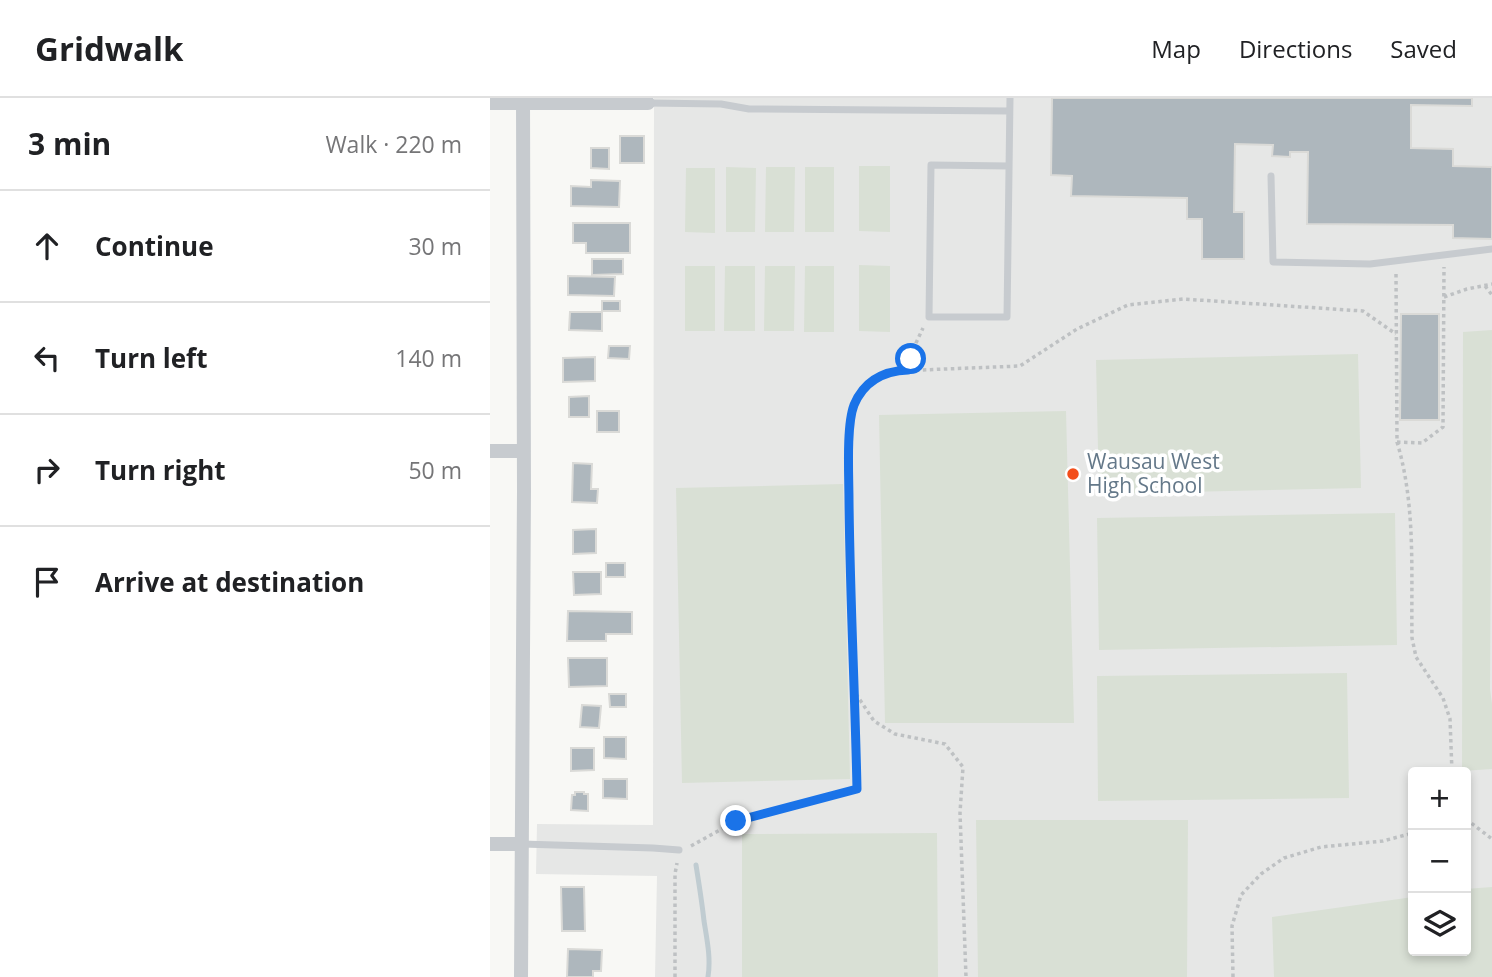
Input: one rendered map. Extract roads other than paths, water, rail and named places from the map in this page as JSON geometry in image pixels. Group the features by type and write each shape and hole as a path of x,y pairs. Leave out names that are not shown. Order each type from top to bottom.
{"street":[{"path":"490,103 523,100 648,103"},
{"path":"521,977 523,100"},
{"path":"490,451 524,452"},
{"path":"490,844 521,844"}],"lane":[{"path":"1009,166 931,165 929,317 1007,317 1010,98"},
{"path":"648,103 721,101 749,109 1009,111"},
{"path":"1271,176 1273,262 1370,264 1492,249"},
{"path":"521,844 679,850"}],"waterway":[{"path":"696,865 708,949 708,977"}],"place":[{"name":"Wausau West High School","path":"1073,474"}]}
